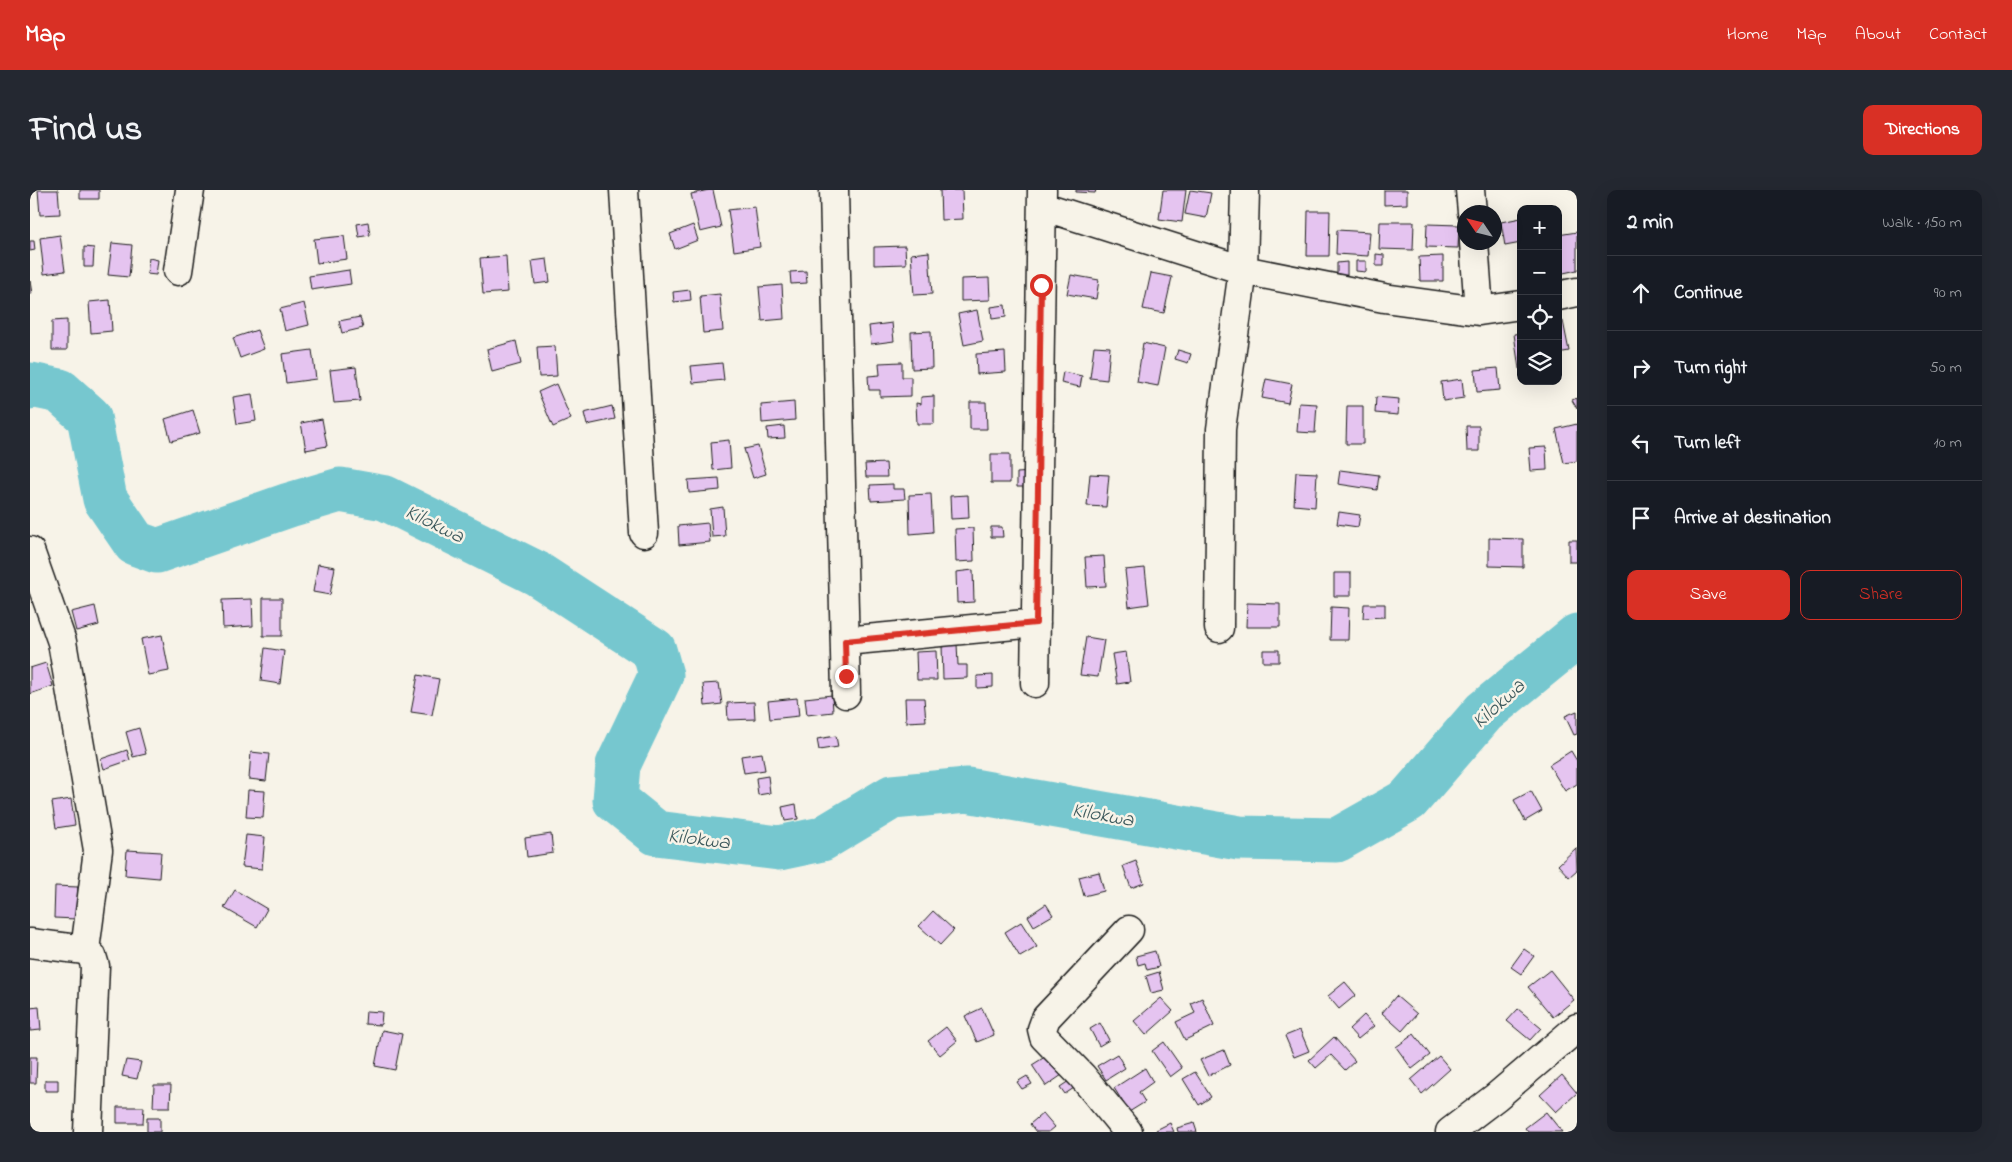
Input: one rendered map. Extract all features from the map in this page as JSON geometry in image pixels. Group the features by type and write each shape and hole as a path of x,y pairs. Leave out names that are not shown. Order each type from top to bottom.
{"street":[{"path":"178,272 190,190"},
{"path":"624,190 644,533"},
{"path":"834,190 846,694"},
{"path":"1219,628 1221,429 1243,270 1245,190"},
{"path":"1470,190 1471,205"},
{"path":"1034,683 1042,198 1243,270 1384,298 1478,311 1517,306"},
{"path":"1474,250 1478,311"},
{"path":"1562,295 1577,292"},
{"path":"30,551 62,642 98,850 85,950"},
{"path":"845,641 1036,623"},
{"path":"1128,1132 1082,1076 1044,1037 1042,1029 1046,1018 1129,930"},
{"path":"30,943 85,950 92,956 95,966 88,1132"},
{"path":"1450,1132 1573,1040"}],"building":[{"path":"38,190 58,190 60,214 40,215"},
{"path":"80,190 99,190 99,199 80,199"},
{"path":"713,190 721,227 700,232 691,194"},
{"path":"940,190 962,190 963,219 941,220"},
{"path":"1076,190 1096,190 1095,193 1076,192"},
{"path":"1163,190 1186,190 1182,222 1159,219"},
{"path":"1190,190 1211,193 1206,218 1185,214"},
{"path":"1384,190 1407,190 1407,204 1384,205"},
{"path":"755,207 760,247 734,251 728,210"},
{"path":"1308,211 1330,211 1329,256 1307,256"},
{"path":"1517,219 1517,244 1505,246 1502,222"},
{"path":"368,222 370,235 359,237 357,224"},
{"path":"1380,222 1414,222 1413,250 1379,249"},
{"path":"1427,224 1457,225 1457,248 1426,247"},
{"path":"693,225 698,240 675,249 670,234"},
{"path":"1337,230 1370,232 1368,256 1336,254"},
{"path":"1577,232 1577,270 1562,273 1562,250 1562,234"},
{"path":"60,235 65,271 44,274 40,238"},
{"path":"344,236 347,259 317,263 314,239"},
{"path":"30,241 34,241 35,250 30,251"},
{"path":"112,243 132,245 129,277 108,275"},
{"path":"905,246 906,264 874,265 874,247"},
{"path":"84,247 94,248 93,267 84,267"},
{"path":"929,252 932,294 914,295 911,254"},
{"path":"1376,254 1384,255 1384,266 1376,266"},
{"path":"506,256 508,292 483,294 480,258"},
{"path":"1443,256 1443,281 1420,281 1419,257"},
{"path":"149,258 158,260 156,275 147,274"},
{"path":"547,259 550,282 535,284 532,261"},
{"path":"1356,261 1366,261 1366,272 1356,271"},
{"path":"1347,262 1347,277 1337,277 1337,263"},
{"path":"349,270 351,284 311,290 309,276"},
{"path":"806,271 807,283 791,284 790,272"},
{"path":"1151,273 1172,277 1164,313 1143,309"},
{"path":"1071,275 1099,280 1096,299 1067,294"},
{"path":"989,278 990,300 961,301 961,279"},
{"path":"782,285 784,319 762,321 759,287"},
{"path":"690,290 691,300 674,302 673,292"},
{"path":"720,294 723,331 703,333 700,296"},
{"path":"110,300 112,331 91,333 89,302"},
{"path":"304,303 309,325 285,331 280,309"},
{"path":"1005,305 1006,317 992,319 991,307"},
{"path":"977,310 983,341 964,345 958,314"},
{"path":"360,317 363,328 342,333 339,321"},
{"path":"67,320 67,350 52,350 52,321"},
{"path":"1562,321 1569,351 1562,352 1562,340"},
{"path":"892,323 894,341 871,344 869,326"},
{"path":"257,330 264,349 240,358 233,338"},
{"path":"931,331 932,368 912,369 911,332"},
{"path":"1514,334 1517,334 1517,355"},
{"path":"516,341 521,364 492,372 487,349"},
{"path":"1143,343 1165,348 1158,386 1137,382"},
{"path":"555,346 557,376 539,377 537,347"},
{"path":"1094,346 1110,347 1107,380 1090,378"},
{"path":"312,350 316,379 286,383 282,354"},
{"path":"1178,350 1191,354 1188,363 1175,359"},
{"path":"1005,352 1006,372 977,374 976,354"},
{"path":"902,362 902,377 911,377 911,396 880,397 880,390 869,390 868,376 880,375 879,363"},
{"path":"722,363 724,380 693,383 691,366"},
{"path":"356,367 360,401 334,403 330,370"},
{"path":"1498,368 1500,390 1477,392 1475,370"},
{"path":"1063,372 1082,376 1080,387 1061,383"},
{"path":"1266,379 1292,384 1288,403 1262,398"},
{"path":"1462,379 1464,398 1443,401 1441,382"},
{"path":"556,384 571,419 553,427 538,392"},
{"path":"252,394 256,421 237,424 233,397"},
{"path":"934,396 934,424 917,424 916,403 921,404 921,397"},
{"path":"1376,397 1399,399 1398,415 1375,413"},
{"path":"1577,398 1577,409 1572,400"},
{"path":"794,402 795,420 762,423 761,405"},
{"path":"970,402 986,402 987,429 970,429"},
{"path":"1299,403 1317,404 1315,433 1297,432"},
{"path":"612,406 615,419 587,425 584,413"},
{"path":"1347,406 1363,406 1363,444 1346,444"},
{"path":"193,410 200,433 171,441 165,419"},
{"path":"322,419 327,446 306,450 301,423"},
{"path":"1577,424 1577,461 1564,463 1556,429"},
{"path":"784,426 785,438 768,439 767,428"},
{"path":"1466,426 1479,426 1479,451 1467,451"},
{"path":"729,440 731,468 713,470 711,442"},
{"path":"758,446 766,474 753,478 744,449"},
{"path":"1546,447 1547,470 1531,471 1529,448"},
{"path":"991,454 1010,454 1010,483 991,483"},
{"path":"886,463 887,477 866,477 865,464"},
{"path":"1340,470 1379,475 1377,490 1338,484"},
{"path":"1031,472 1031,487 1017,487 1017,473"},
{"path":"1296,472 1317,473 1315,507 1294,505"},
{"path":"1090,474 1109,475 1106,507 1087,506"},
{"path":"719,478 720,490 689,493 688,480"},
{"path":"893,484 893,489 904,489 905,499 871,501 870,485"},
{"path":"931,494 933,532 910,534 909,495"},
{"path":"968,495 969,518 951,519 950,496"},
{"path":"723,507 725,536 712,537 710,509"},
{"path":"1339,512 1360,515 1358,527 1337,524"},
{"path":"708,523 710,542 679,545 678,526"},
{"path":"991,527 1002,527 1003,537 991,537"},
{"path":"973,528 974,561 956,562 955,529"},
{"path":"1489,538 1523,539 1523,567 1489,566"},
{"path":"1569,540 1577,540 1577,562 1569,562"},
{"path":"1104,556 1106,586 1087,587 1085,557"},
{"path":"318,564 335,567 330,595 313,592"},
{"path":"1145,568 1149,604 1129,607 1125,570"},
{"path":"973,570 974,602 957,603 956,572"},
{"path":"1334,573 1351,573 1351,596 1334,596"},
{"path":"263,598 282,598 282,636 263,636"},
{"path":"252,599 253,626 223,628 222,600"},
{"path":"1247,603 1280,604 1280,627 1246,627"},
{"path":"1364,604 1385,604 1385,617 1363,618"},
{"path":"95,606 99,625 76,631 71,612"},
{"path":"1331,607 1349,608 1348,640 1330,640"},
{"path":"162,635 169,671 148,675 141,639"},
{"path":"1086,637 1104,640 1098,677 1080,675"},
{"path":"957,644 958,665 967,665 967,678 943,679 942,645"},
{"path":"265,648 284,651 280,684 261,681"},
{"path":"1263,650 1279,650 1279,662 1263,662"},
{"path":"936,651 937,680 917,680 916,652"},
{"path":"1126,652 1130,682 1117,684 1112,654"},
{"path":"46,663 53,686 30,694 30,668"},
{"path":"418,675 439,679 432,715 411,712"},
{"path":"993,675 993,687 977,688 977,676"},
{"path":"719,683 722,704 705,706 703,684"},
{"path":"832,695 833,712 807,715 805,698"},
{"path":"797,698 799,716 770,719 768,701"},
{"path":"905,698 924,698 926,721 906,722"},
{"path":"754,702 755,719 728,720 727,703"},
{"path":"1577,711 1577,734 1574,735 1565,716"},
{"path":"139,728 146,754 133,757 126,732"},
{"path":"836,736 838,747 819,750 817,739"},
{"path":"127,750 130,760 104,769 101,759"},
{"path":"1571,751 1577,761 1577,784 1565,791 1549,765"},
{"path":"251,752 269,754 266,781 249,779"},
{"path":"762,753 765,770 744,773 741,756"},
{"path":"768,776 770,793 758,795 756,778"},
{"path":"248,790 265,791 263,818 246,817"},
{"path":"1531,791 1542,811 1525,821 1514,800"},
{"path":"71,799 75,825 56,828 52,802"},
{"path":"796,804 798,819 785,821 782,807"},
{"path":"551,834 553,853 527,857 525,838"},
{"path":"246,835 265,837 262,869 242,867"},
{"path":"1576,848 1577,870 1569,877 1558,865"},
{"path":"127,850 161,852 159,878 125,875"},
{"path":"1136,861 1144,883 1131,888 1123,866"},
{"path":"1099,872 1104,891 1084,896 1079,877"},
{"path":"55,886 78,887 76,919 54,918"},
{"path":"235,890 267,909 257,927 224,908"},
{"path":"1046,904 1053,915 1034,926 1028,916"},
{"path":"933,911 954,930 940,945 919,926"},
{"path":"1021,922 1037,947 1020,957 1005,932"},
{"path":"1524,949 1534,956 1521,974 1511,967"},
{"path":"1155,951 1159,967 1147,970 1145,963 1138,965 1136,956"},
{"path":"1550,970 1574,1000 1553,1017 1528,987"},
{"path":"1159,972 1164,990 1151,993 1146,976"},
{"path":"1345,982 1356,995 1339,1009 1328,996"},
{"path":"1396,996 1417,1014 1402,1031 1382,1013"},
{"path":"1161,998 1173,1011 1146,1035 1134,1021"},
{"path":"1202,998 1214,1026 1185,1040 1176,1022 1195,1013 1191,1003"},
{"path":"39,1007 41,1030 30,1031 30,1008"},
{"path":"982,1008 994,1035 977,1042 965,1016"},
{"path":"1518,1009 1541,1028 1530,1040 1507,1021"},
{"path":"366,1011 382,1012 381,1025 365,1024"},
{"path":"1364,1015 1374,1026 1358,1039 1349,1029"},
{"path":"1100,1023 1109,1040 1099,1046 1090,1029"},
{"path":"946,1027 957,1041 940,1055 928,1041"},
{"path":"382,1030 402,1034 395,1070 375,1066"},
{"path":"1300,1030 1309,1051 1294,1057 1285,1036"},
{"path":"1414,1034 1430,1055 1412,1069 1396,1047"},
{"path":"1334,1037 1355,1061 1345,1070 1331,1055 1316,1068 1309,1060"},
{"path":"1164,1042 1182,1068 1170,1077 1152,1051"},
{"path":"1224,1050 1230,1065 1208,1076 1200,1060"},
{"path":"1117,1054 1125,1068 1106,1080 1097,1066"},
{"path":"1048,1055 1062,1075 1046,1086 1032,1065"},
{"path":"1439,1056 1450,1069 1422,1094 1411,1080"},
{"path":"30,1057 37,1057 36,1083 30,1083"},
{"path":"126,1060 141,1062 137,1079 122,1076"},
{"path":"1145,1068 1153,1082 1139,1092 1145,1102 1129,1112 1114,1088"},
{"path":"1195,1072 1211,1097 1199,1105 1183,1079"},
{"path":"1562,1075 1577,1093 1556,1112 1540,1095"},
{"path":"1027,1076 1032,1084 1022,1089 1017,1082"},
{"path":"45,1080 58,1080 58,1091 45,1091"},
{"path":"1069,1081 1074,1088 1065,1094 1060,1087"},
{"path":"154,1085 171,1085 170,1107 153,1107"},
{"path":"117,1107 144,1107 143,1123 117,1123"},
{"path":"1546,1112 1562,1132 1528,1132 1525,1128"},
{"path":"1043,1113 1055,1127 1049,1132 1036,1132 1030,1124"},
{"path":"147,1118 160,1118 160,1132 147,1132"},
{"path":"1170,1123 1174,1132 1156,1132 1156,1130"},
{"path":"1194,1123 1197,1132 1178,1132 1177,1128"}],"waterway":[{"name":"Kilokwa","path":"30,387 31,385 60,391 89,417 105,499 135,543 157,551 289,505 340,490 385,498 536,573 654,650 661,675 618,765 615,800 656,833 779,848 822,839 892,797 967,790 1239,838 1337,840 1408,800 1484,712 1577,636"}],"route":[{"path":"846,676 845,641 1036,623 1041,285"}]}
